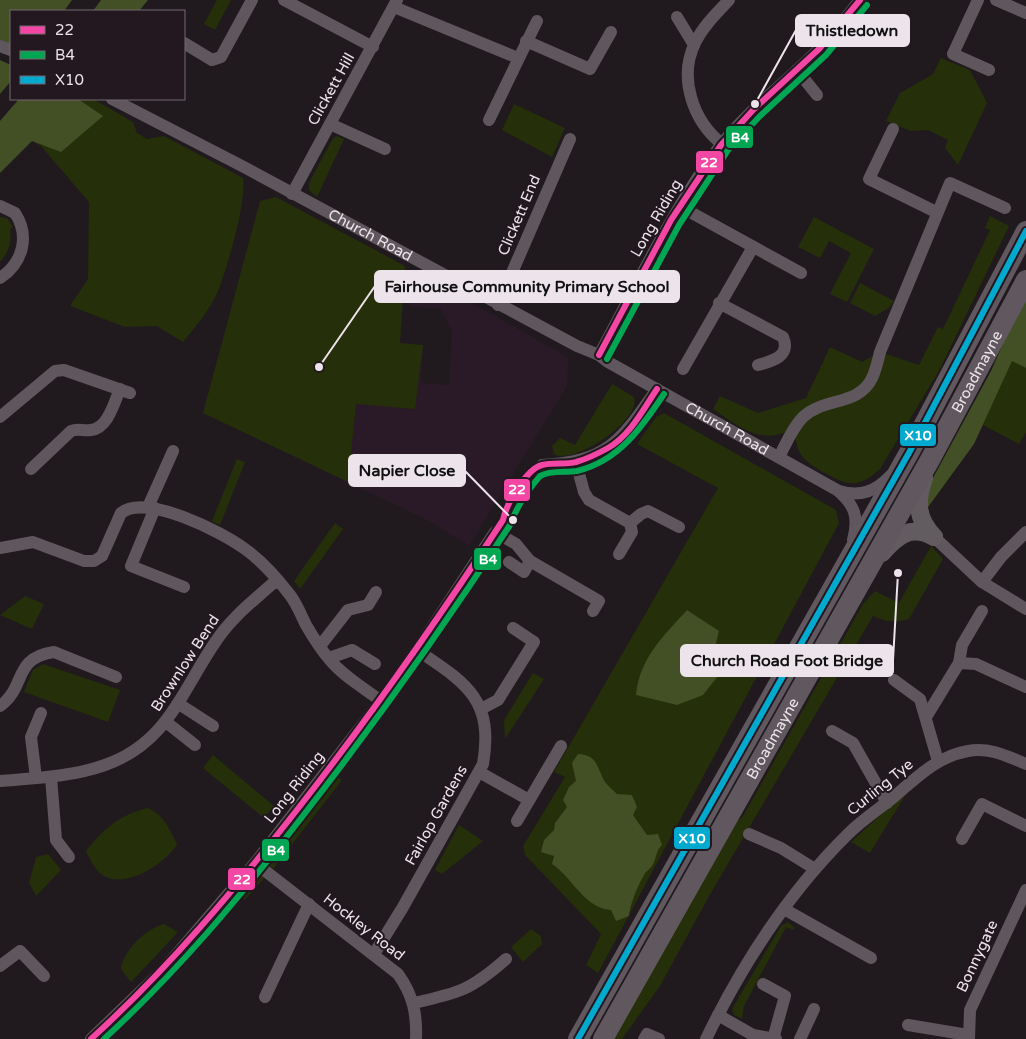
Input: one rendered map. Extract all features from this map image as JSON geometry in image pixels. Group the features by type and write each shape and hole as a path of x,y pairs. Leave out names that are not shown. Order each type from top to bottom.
{"main road":[{"name":"Broadmayne","path":"578,1039 910,451 1026,231"},
{"name":"Broadmayne","path":"603,1039 931,458 1026,280"}],"street":[{"path":"185,45 212,60 221,58 252,0"},
{"path":"284,0 373,46"},
{"path":"722,144 711,136 690,96 689,65 694,45 709,22 729,0"},
{"path":"978,0 953,54 989,70"},
{"path":"996,0 1026,13"},
{"path":"396,3 518,58"},
{"name":"Clickett Hill","path":"292,194 396,3"},
{"path":"857,4 873,34"},
{"name":"Long Riding","path":"599,355 681,207 722,144 754,110 830,37 857,4"},
{"path":"677,17 694,45"},
{"path":"489,120 536,21"},
{"path":"526,41 590,69 611,32"},
{"path":"797,70 817,96"},
{"name":"Church Road","path":"114,100 498,305 577,346 599,355 836,490 853,506 856,518 856,528 842,571"},
{"path":"330,124 384,149"},
{"path":"892,129 869,180 936,212"},
{"name":"Clickett End","path":"498,305 570,139"},
{"path":"779,457 795,427 804,416 815,409 854,397 866,389 873,377 880,352 912,278 936,212 950,183 1004,208"},
{"path":"0,206 15,213 24,238 23,250 18,262 0,278"},
{"path":"681,207 801,273"},
{"path":"683,369 719,302 727,293 753,246"},
{"path":"719,302 783,337 785,346 781,356 775,361 758,365"},
{"path":"0,417 55,371 64,370 125,391 104,423 90,430 75,429 71,431 31,469"},
{"path":"542,465 576,462 610,447 622,437 657,389"},
{"path":"173,451 131,566 184,587"},
{"path":"836,490 859,494 874,489 884,483 910,451"},
{"path":"931,458 919,494 918,506 921,519 934,536 982,582 1026,609"},
{"path":"576,462 584,492 589,500 630,523 632,532 619,554"},
{"path":"0,548 34,542 84,561 94,561 102,556 122,513 132,508 152,508 170,512 244,548 292,596 320,646 329,658 381,701"},
{"path":"630,523 641,514 648,512 679,527"},
{"name":"Long Riding","path":"92,1039 164,969 255,862 381,701 495,532 516,544 530,561"},
{"path":"871,565 892,542 906,532 925,532 934,536"},
{"path":"982,582 1001,558 1026,532"},
{"path":"508,562 524,572 530,561 599,601 593,611"},
{"name":"Brownlow Bend","path":"0,781 50,777 92,770 121,758 152,738 179,704 217,640 231,622 272,584 280,582"},
{"path":"320,646 348,610 368,605 376,592"},
{"path":"926,717 959,663 962,646 982,611"},
{"path":"481,709 498,700 534,642 513,628"},
{"path":"329,658 352,650 375,664"},
{"name":"Fairlop Gardens","path":"374,954 403,907 479,772 483,764 486,745 481,709 476,699 458,679 417,650"},
{"path":"0,706 12,695 25,665 43,654 54,652 116,677"},
{"path":"959,663 976,664 1026,688"},
{"path":"894,680 918,695 938,761"},
{"path":"179,704 213,726"},
{"path":"36,778 31,737 41,713"},
{"path":"166,722 195,745"},
{"path":"832,731 852,743 887,803"},
{"path":"517,821 561,746"},
{"name":"Curling Tye","path":"706,1039 749,961 784,909 815,869 849,833 938,761 959,753 976,750 1000,754 1026,764"},
{"path":"479,772 529,800"},
{"path":"50,777 56,840 69,857"},
{"path":"962,840 982,804 1026,826"},
{"path":"749,834 781,848 815,869"},
{"name":"Hockley Road","path":"255,862 398,974 408,988 414,1003 417,1019 416,1039"},
{"name":"Bonnygate","path":"968,1037 970,1010 1026,890"},
{"path":"265,997 309,904"},
{"path":"784,909 871,958"},
{"path":"0,966 20,951 44,976"},
{"path":"414,1003 456,994 469,988 482,980 506,959"},
{"path":"718,1015 753,1035 774,1039 785,996 764,984"},
{"path":"800,1039 814,1009"},
{"path":"908,1025 968,1037"},
{"path":"644,1039 647,1034 659,1039"}],"shaded area":[{"path":"276,197 405,266 400,343 423,345 421,383 449,385 452,330 440,308 409,307 413,270 568,357 567,386 469,546 431,522 203,413 260,201"}],"green space":[{"path":"0,0 72,0 65,10 10,10 10,44 0,40"},
{"path":"101,0 148,0 140,10 94,10"},
{"path":"217,0 231,0 215,30 204,24"},
{"path":"941,58 970,70 987,103 958,165 945,148 948,140 928,130 911,131 886,121 900,93 933,74"},
{"path":"0,60 10,65 10,82 0,94"},
{"path":"18,100 79,100 103,116 61,152 32,141 0,173 0,121"},
{"path":"20,100 95,100 133,122 137,133 147,139 164,136 243,178 239,218 218,291 207,311 183,342 157,326 125,327 70,306 88,279 89,202 41,146 1,124"},
{"path":"514,104 565,128 552,157 502,130"},
{"path":"336,136 344,139 317,197 309,190 309,183"},
{"path":"276,197 405,266 400,343 423,345 415,409 356,404 348,482 203,413 260,201"},
{"path":"990,216 1009,226 940,369 880,469 872,476 858,483 838,480 809,463 798,449 795,435 788,431 767,436 758,434 740,427 713,409 720,396 758,413 806,398 830,347 862,362 880,352 919,365 938,327 943,329 990,230 985,228"},
{"path":"0,217 7,218 13,227 10,229 11,238 8,250 0,262"},
{"path":"814,217 874,249 847,302 830,294 851,253 829,241 820,258 798,247"},
{"path":"860,283 894,301 889,308 875,316 850,303"},
{"path":"1026,291 1026,368 1012,361 974,444 923,514 927,489 991,371"},
{"path":"1012,360 1026,368 1026,432 1019,444 981,424"},
{"path":"612,384 634,397 634,407 628,417 604,439 590,447 563,456 554,454 552,446 560,438 575,445"},
{"path":"664,413 836,510 839,523 598,973 586,965 601,934 525,855 523,846 565,777 554,772 718,488 637,444 656,417"},
{"path":"237,459 245,462 220,525 212,521"},
{"path":"335,523 343,529 300,589 294,581"},
{"path":"931,546 943,559 909,619 891,621 873,616 708,898 660,986 622,1039 608,1039 725,833 743,816 863,604 875,591 899,603"},
{"path":"25,596 44,604 32,629 0,615"},
{"path":"687,610 719,631 716,643 722,658 718,676 703,695 677,705 636,695 642,669 654,648"},
{"path":"43,664 120,690 108,722 24,692 33,670"},
{"path":"533,673 544,679 505,739 504,720"},
{"path":"578,754 588,756 594,760 604,781 617,794 632,795 637,807 633,815 647,835 658,834 662,845 652,866 639,884 629,916 616,921 611,910 593,904 552,864 554,856 541,852 544,840 554,830 555,823 567,807 563,800 569,787 576,781 572,763"},
{"path":"213,755 274,806 264,818 203,768"},
{"path":"334,774 342,780 273,869 268,864 270,855"},
{"path":"909,789 870,853 851,842"},
{"path":"148,808 162,818 169,827 177,844 155,866 134,877 113,879 101,874 95,868 86,851 106,829 121,818"},
{"path":"459,825 483,841 442,874 435,870"},
{"path":"48,854 61,870 36,896 29,883 36,857"},
{"path":"257,874 265,877 245,900 237,894 250,877"},
{"path":"788,922 795,928 793,930 786,927 744,1006 742,1019 734,1015 732,1009 781,926"},
{"path":"164,924 178,932 131,982 121,969 126,954 143,935"},
{"path":"531,929 541,936 542,944 523,962 511,947"}],"transit line":[{"name":"22","path":"599,355 671,220 721,145 754,109 819,49 860,0"},
{"name":"B4","path":"607,359 679,225 728,150 760,116 826,55 867,5"},
{"name":"X10","path":"578,1039 910,451 1026,231"},
{"name":"22","path":"91,1039 174,956 251,867 300,806 379,701 430,629 503,520 512,497 523,480 542,465 576,462 597,454 616,443 630,429 657,389"},
{"name":"B4","path":"104,1039 158,987 208,932 302,817 357,745 435,636 510,525 523,499 540,476 553,472 577,471 605,459 617,451 638,430 664,394"}],"place":[{"name":"Thistledown","path":"755,104"},
{"name":"Fairhouse Community Primary School","path":"319,367"},
{"name":"Napier Close","path":"513,520"},
{"name":"Church Road Foot Bridge","path":"898,573"}]}
